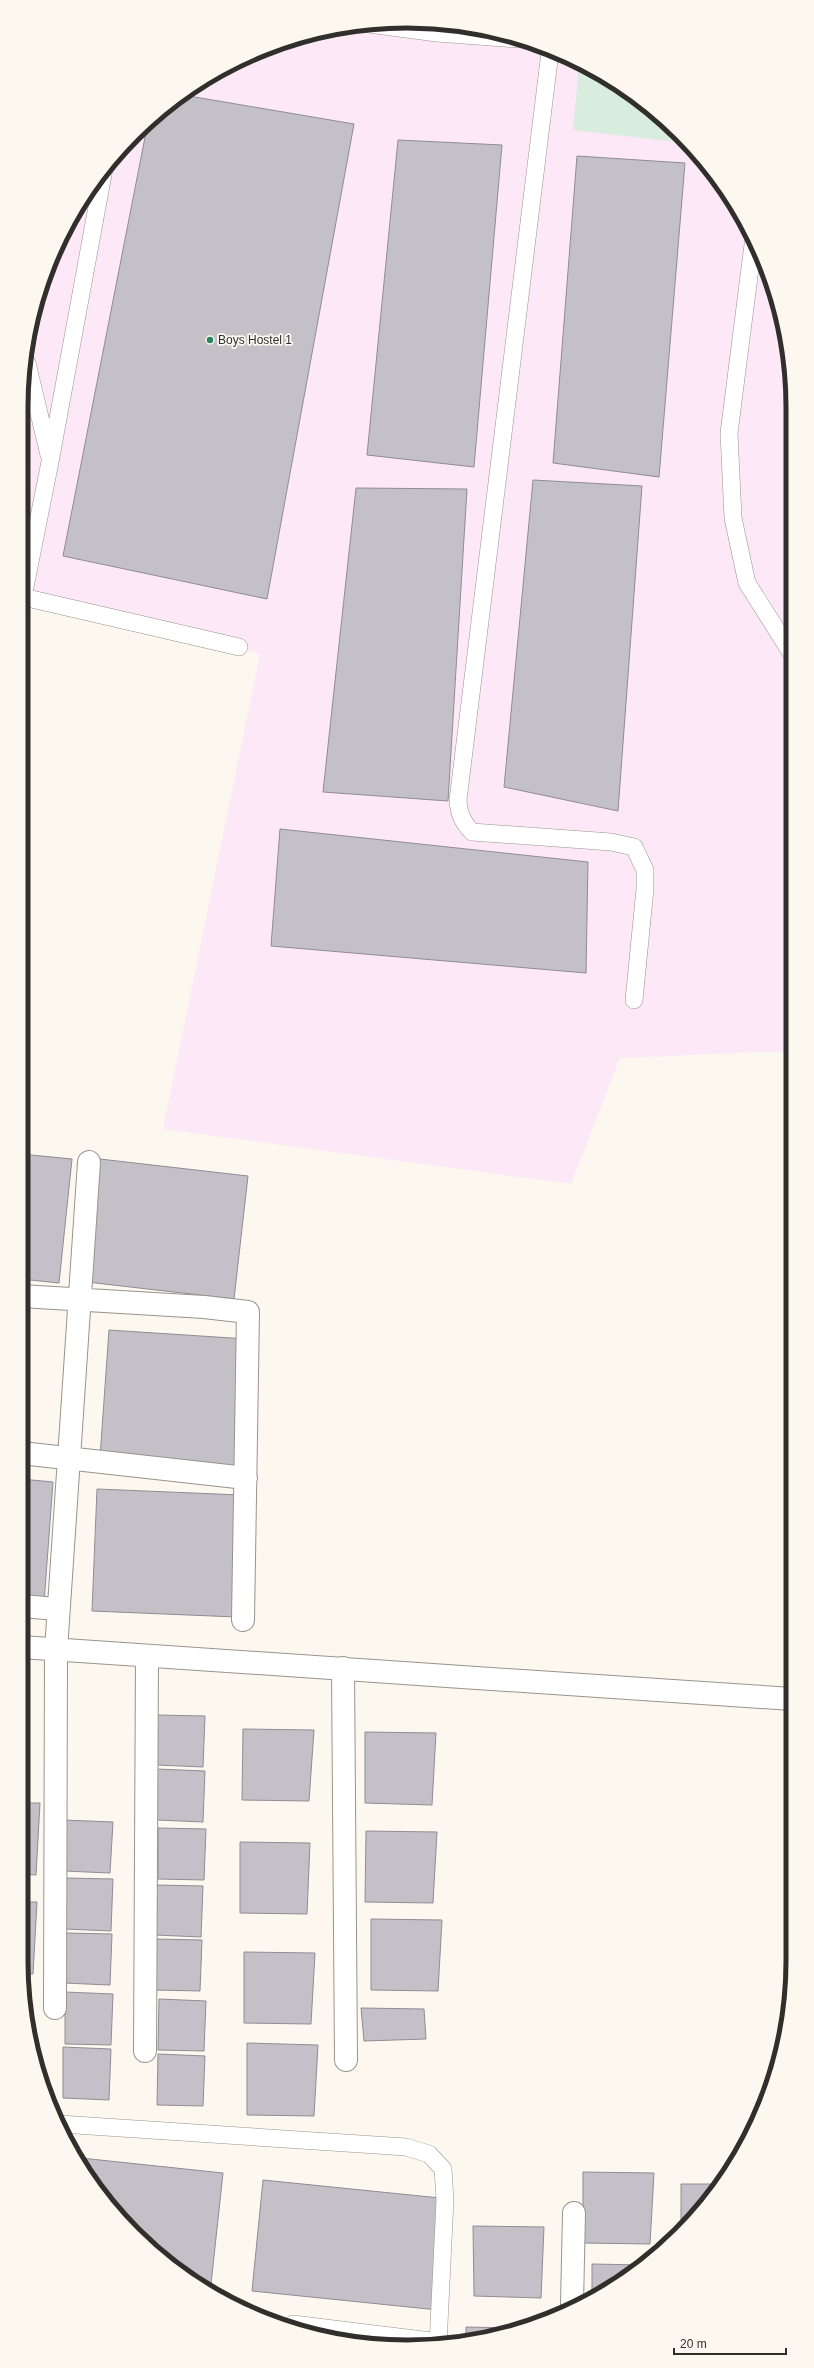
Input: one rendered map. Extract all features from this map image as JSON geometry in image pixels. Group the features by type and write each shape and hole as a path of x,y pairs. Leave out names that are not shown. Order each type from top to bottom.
{"street":[{"path":"55,2008 56,1650 89,1162"},
{"path":"28,1297 79,1301 204,1307 248,1312 244,1620"},
{"path":"28,1454 246,1478"},
{"path":"28,1607 58,1609"},
{"path":"28,1648 248,1664 343,1668 786,1700"},
{"path":"145,2051 147,1657"},
{"path":"343,1668 346,2060"},
{"path":"572,2302 574,2213"}],"lane":[{"path":"550,56 459,792 458,811 462,821 472,832 611,842 634,847 645,870 645,889 634,1000"},
{"path":"28,567 50,462 102,182"},
{"path":"752,251 729,433 733,518 747,583 786,645"},
{"path":"30,374 50,462"},
{"path":"28,597 239,646"},
{"path":"65,2124 406,2147 429,2154 443,2169 445,2200 438,2338"},
{"path":"303,2325 413,2340"}],"shaded area":[{"path":"407,28 456,31 481,35 529,48 552,57 575,67 618,92 638,106 675,139 708,176 722,196 747,239 757,262 766,285 779,333 783,358 786,407 786,1051 620,1058 571,1184 163,1129 260,654 28,591 28,407 31,358 35,333 48,285 57,262 67,239 92,196 106,176 139,139 176,106 196,92 239,67 262,57 285,48 333,35 358,31"}],"green space":[{"path":"579,69 618,92 638,106 678,142 573,130"}],"building":[{"name":"Boys Hostel 1","path":"190,96 354,124 267,599 63,556 146,132 176,106"},
{"path":"398,140 502,145 474,467 367,455"},
{"path":"577,156 685,163 659,477 553,463"},
{"path":"533,480 642,486 618,811 504,787"},
{"path":"356,488 467,489 448,801 323,792"},
{"path":"280,829 588,862 586,973 271,946"},
{"path":"28,1155 72,1159 59,1283 28,1280"},
{"path":"100,1159 248,1176 234,1299 87,1282"},
{"path":"109,1330 247,1339 238,1466 100,1457"},
{"path":"28,1480 53,1482 44,1603 28,1602"},
{"path":"97,1489 241,1495 236,1617 92,1611"},
{"path":"28,1709 29,1709 28,1733"},
{"path":"157,1715 205,1716 203,1767 157,1765"},
{"path":"243,1729 314,1730 309,1801 242,1800"},
{"path":"365,1732 436,1733 432,1805 365,1803"},
{"path":"157,1769 205,1771 203,1822 157,1820"},
{"path":"28,1803 40,1803 36,1875 28,1874"},
{"path":"64,1820 113,1822 110,1873 64,1871"},
{"path":"158,1828 206,1829 204,1880 158,1879"},
{"path":"366,1831 437,1832 433,1903 365,1902"},
{"path":"240,1842 310,1843 307,1914 240,1913"},
{"path":"66,1878 113,1879 111,1931 65,1929"},
{"path":"156,1885 203,1886 201,1937 155,1935"},
{"path":"28,1902 37,1902 33,1974 29,1974"},
{"path":"371,1919 442,1920 438,1991 371,1990"},
{"path":"65,1933 112,1934 110,1985 64,1983"},
{"path":"155,1939 202,1940 200,1991 154,1990"},
{"path":"244,1952 315,1953 311,2024 244,2023"},
{"path":"65,1992 113,1994 111,2045 65,2044"},
{"path":"159,1999 206,2001 204,2051 158,2050"},
{"path":"361,2008 424,2009 426,2039 364,2041"},
{"path":"247,2043 318,2045 314,2116 247,2115"},
{"path":"63,2047 111,2049 109,2100 63,2098"},
{"path":"158,2054 205,2056 203,2106 157,2105"},
{"path":"84,2158 223,2173 211,2284 196,2276 176,2262 139,2229 106,2192"},
{"path":"583,2172 654,2173 650,2244 583,2243"},
{"path":"263,2180 450,2199 438,2310 252,2291"},
{"path":"681,2184 714,2184 692,2211 681,2223"},
{"path":"473,2226 544,2227 541,2298 474,2296"},
{"path":"592,2264 634,2265 618,2276 592,2291"},
{"path":"466,2327 502,2328 481,2333 466,2335"}],"place":[{"name":"Boys Hostel 1","path":"210,340"}]}
